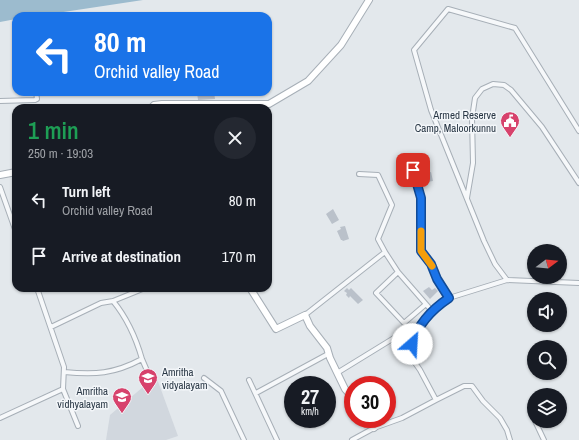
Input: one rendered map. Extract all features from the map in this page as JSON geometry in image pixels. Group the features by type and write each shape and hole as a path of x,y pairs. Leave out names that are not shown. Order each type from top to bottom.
{"main road":[{"path":"269,104 312,76 341,45 369,0"},
{"path":"0,175 12,173"},
{"path":"253,292 276,329 305,315 310,326 327,348 328,354 344,387"}],"street":[{"path":"507,280 490,254 431,110 414,50 448,9 515,28 579,131"},
{"path":"467,198 473,163 472,118 475,98 482,89 493,84 504,85 511,90 542,127 579,182"},
{"path":"0,101 35,100 37,99 37,96"},
{"path":"413,170 421,198 421,251 431,264 437,279 449,298"},
{"path":"359,174 378,175 392,205 378,239 398,272 432,311"},
{"path":"0,187 12,221"},
{"path":"305,315 386,252"},
{"path":"398,272 376,293 404,323 426,304"},
{"path":"411,357 412,344 416,331 432,311 449,298 507,280 579,283"},
{"path":"38,292 64,367 63,389 78,426"},
{"path":"51,327 101,303 113,301 135,292"},
{"path":"113,301 123,313 148,373"},
{"path":"337,373 394,338 411,357 420,370 436,400"},
{"path":"256,393 328,354"},
{"path":"64,372 87,374 108,372 128,366 142,359"},
{"path":"204,378 221,391 244,440"},
{"path":"249,380 277,440"},
{"path":"396,420 464,386 472,386 483,401 500,418 507,430 510,440"},
{"path":"0,418 63,389"},
{"path":"352,440 374,428"},
{"path":"539,428 544,440"}],"shaded area":[{"name":"Amritha vidyalayam","path":"156,376 178,436 166,440 106,440 110,415"}],"water":[{"path":"0,0 143,0 64,12 12,12 12,20 0,22"}],"building":[{"path":"197,96 215,96 215,99 198,100"},
{"path":"431,172 433,181 420,183 418,175"},
{"path":"333,209 339,220 332,224 326,214"},
{"path":"345,226 349,239 343,241 341,240 337,231 341,229 340,227"},
{"path":"429,287 432,290 435,288 438,291 430,299 423,291"},
{"path":"347,288 349,290 351,288 363,300 358,304 350,296 349,298 346,295 347,293 344,291"}],"slow traffic":[{"path":"421,231 421,251 432,266"}],"place":[{"name":"Armed Reserve Camp, Maloorkunnu","path":"510,138"},
{"name":"Amritha vidyalayam","path":"148,395"},
{"name":"Amritha vidhyalayam","path":"122,414"}],"route":[{"path":"412,344 416,331 432,311 449,298 437,279 431,264 421,251 421,198 413,170"}]}
